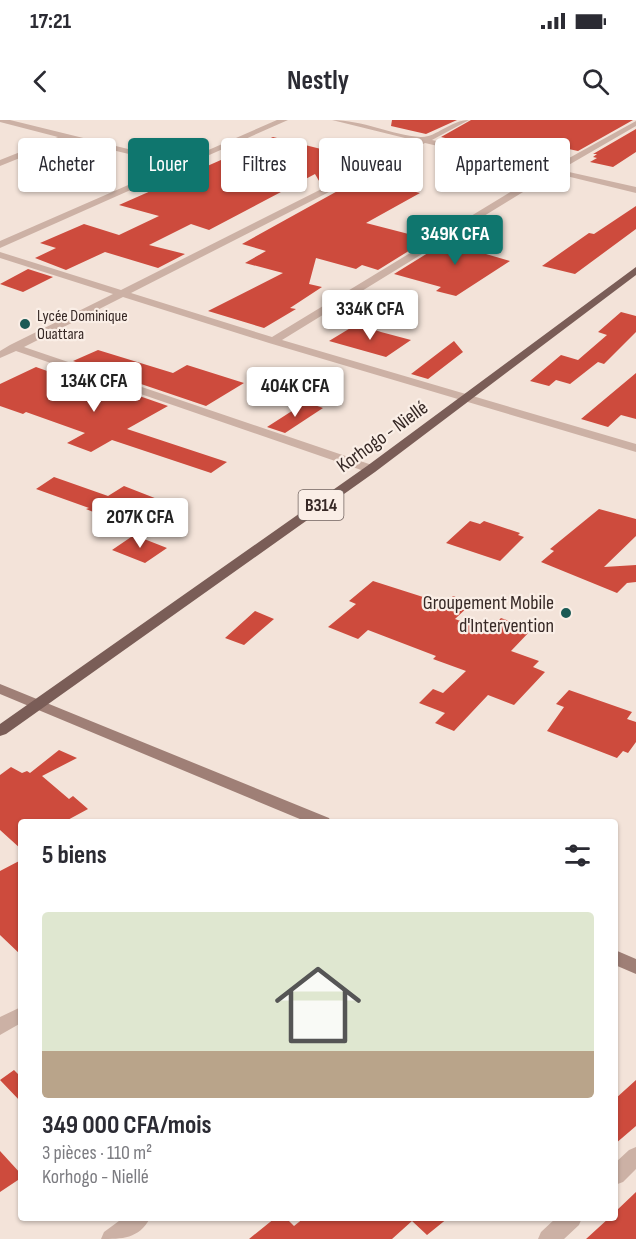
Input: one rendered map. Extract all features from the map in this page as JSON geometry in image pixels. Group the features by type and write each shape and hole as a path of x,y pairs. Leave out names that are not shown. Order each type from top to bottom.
{"main road":[{"name":"Korhogo - Niellé","path":"0,731 371,469 636,270"}],"street":[{"path":"0,120 128,152"},
{"path":"209,153 284,120"},
{"path":"336,120 435,142"},
{"path":"0,355 465,120"},
{"path":"570,160 636,123"},
{"path":"0,163 65,137"},
{"path":"570,174 636,190"},
{"path":"0,245 128,189"},
{"path":"273,342 517,192"},
{"path":"0,255 273,342 636,448"},
{"path":"14,347 371,469"},
{"path":"0,689 39,703 316,819"},
{"path":"618,958 636,967"},
{"path":"0,1027 18,1016"},
{"path":"618,1173 636,1156"},
{"path":"112,1239 136,1221"},
{"path":"549,1239 568,1221"}],"building":[{"path":"392,120 457,120 426,134 391,126"},
{"path":"471,120 633,120 578,151 570,149 570,138 441,137"},
{"path":"636,129 636,152 613,167 590,162 597,158 593,157 597,154 593,154"},
{"path":"307,146 319,148 319,181 315,174 307,178"},
{"path":"221,160 221,192 281,192 209,230 191,224 149,245 185,254 158,268 105,252 66,270 35,258 56,248 40,243 84,224 119,235 159,216 119,205 148,192 209,192 209,165"},
{"path":"336,192 420,193 366,223 428,239 378,270 362,265 356,269 316,258 309,284 322,287 290,308 296,309 264,328 208,311 283,273 245,263 266,251 242,244"},
{"path":"636,206 636,229 575,274 542,266 589,233 594,234"},
{"path":"473,238 500,245 486,254 510,261 456,296 436,291 441,287 394,274 444,243 463,244"},
{"path":"28,269 53,277 23,292 0,284"},
{"path":"362,299 387,306 360,322 336,315"},
{"path":"621,312 636,316 636,332 604,364 598,362 570,384 556,380 549,386 530,381 561,355 578,360 607,335 598,332"},
{"path":"357,324 411,340 386,357 329,341"},
{"path":"454,341 463,352 428,379 411,374"},
{"path":"98,350 173,373 187,365 244,383 206,406 73,361"},
{"path":"36,367 50,372 59,368 168,406 127,429 227,462 211,473 112,440 91,452 67,443 85,433 26,412 23,414 0,406 0,384"},
{"path":"636,373 636,419 621,415 608,427 581,419"},
{"path":"306,402 323,408 285,433 267,427"},
{"path":"54,477 108,496 124,486 170,504 132,528 86,509 89,508 36,489"},
{"path":"599,509 636,519 636,536 604,567 636,565 636,582 627,583 617,593 541,562 554,551 550,549"},
{"path":"470,521 480,524 484,521 520,533 518,535 524,537 500,561 446,543"},
{"path":"134,535 167,548 145,563 112,550"},
{"path":"373,581 445,604 453,596 472,603 455,619 488,631 501,618 532,629 511,651 539,661 533,667 545,672 514,705 488,695 454,731 435,723 445,713 419,703 433,689 443,693 466,671 433,659 436,656 368,630 358,639 328,627 356,604 349,601"},
{"path":"255,611 274,619 244,645 225,638"},
{"path":"569,690 632,712 627,719 636,722 636,742 628,753 623,751 617,758 547,731 564,707 556,704"},
{"path":"59,750 77,758 42,776 69,799 73,796 88,809 70,819 18,819 18,846 0,830 0,775 11,767 22,773 27,771 30,773"},
{"path":"18,862 18,952 0,935 0,871"},
{"path":"14,1070 18,1074 18,1099 0,1080"},
{"path":"636,1080 636,1126 618,1141 618,1096"},
{"path":"0,1151 18,1171 18,1180 0,1192"},
{"path":"636,1192 636,1239 586,1239 606,1221 618,1221 618,1209"},
{"path":"271,1221 289,1221 294,1226 300,1221 412,1221 392,1239 249,1239"},
{"path":"412,1221 444,1221 427,1235"}],"place":[{"name":"Lycée Dominique Ouattara","path":"25,324"},
{"name":"Groupement Mobile d'Intervention","path":"566,613"}]}
